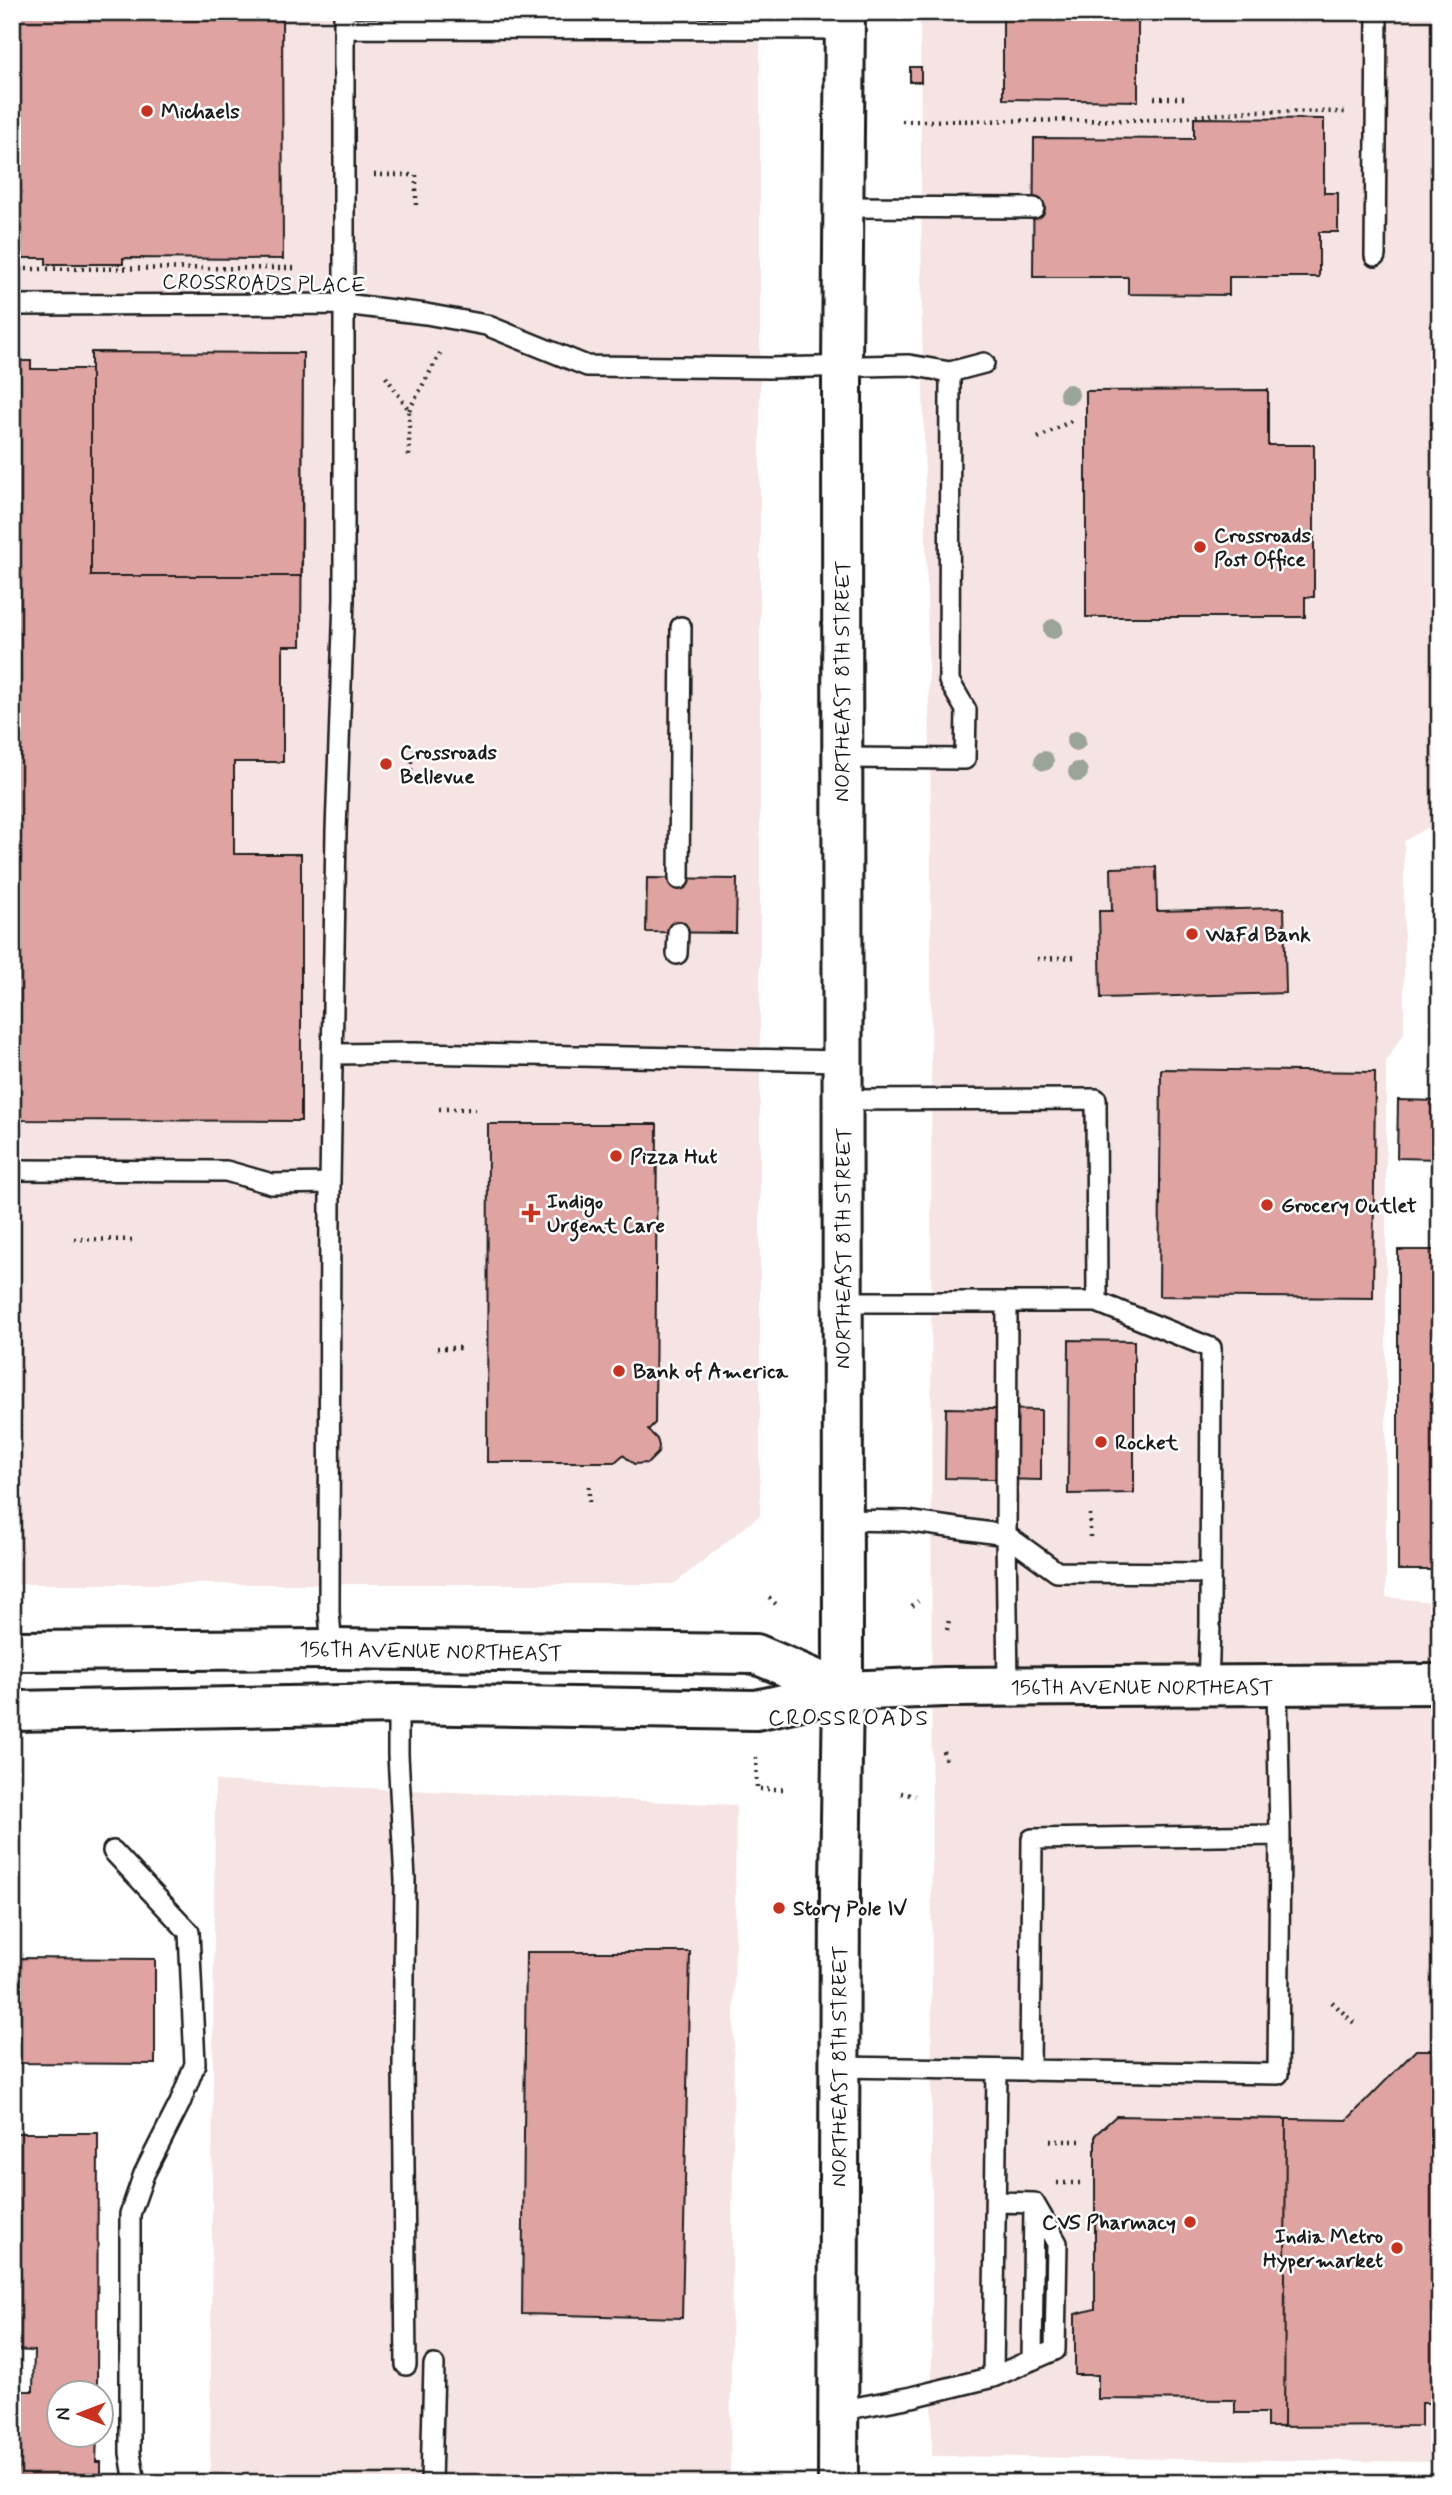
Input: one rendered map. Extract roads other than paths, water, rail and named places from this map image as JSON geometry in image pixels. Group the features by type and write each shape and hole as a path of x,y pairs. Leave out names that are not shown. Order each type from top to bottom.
{"main road":[{"name":"NORTHEAST 8TH STREET","path":"838,2483 839,2067 844,1691 842,368 845,20"},
{"name":"156TH AVENUE NORTHEAST","path":"12,1651 332,1649 755,1654 844,1691"},
{"name":"156TH AVENUE NORTHEAST","path":"12,1711 398,1704 755,1710 844,1691 1440,1684"}],"lane":[{"path":"1375,256 1377,12"},
{"path":"332,1649 329,1612 330,1184 336,812 344,599 344,20 845,20"},
{"path":"844,207 1034,208"},
{"name":"CROSSROADS PLACE","path":"12,306 344,304 426,314 485,325 587,366 842,368 909,365 950,372"},
{"path":"843,758 965,759 966,710 949,681 950,372 984,363"},
{"path":"679,879 681,627"},
{"path":"677,954 678,932"},
{"path":"334,1054 843,1061"},
{"path":"843,1100 1096,1099 1097,1302"},
{"path":"12,1170 226,1171 272,1184 330,1184"},
{"path":"844,1302 1097,1302 1211,1348 1208,1686"},
{"path":"1007,1302 1007,1687"},
{"path":"844,1520 906,1521 1006,1535 1057,1572 1209,1573"},
{"path":"839,2067 1278,2074 1280,1835 1277,1686"},
{"path":"398,1704 404,1880 406,2365"},
{"path":"1030,2071 1032,1839 1280,1835"},
{"path":"113,1851 189,1933 195,2064 180,2103 144,2174 130,2214 130,2453 135,2483"},
{"path":"993,2377 997,2070"},
{"path":"838,2411 912,2397 993,2377 1055,2350 1057,2243 1034,2203 996,2202"},
{"path":"431,2483 434,2365"}],"place":[{"name":"Michaels","path":"147,111"},
{"name":"Crossroads Post Office","path":"1200,547"},
{"name":"Crossroads Bellevue","path":"386,764"},
{"name":"WaFd Bank","path":"1192,934"},
{"name":"Pizza Hut","path":"616,1156"},
{"name":"Grocery Outlet","path":"1267,1205"},
{"name":"Indigo Urgent Care","path":"531,1213"},
{"name":"Bank of America","path":"619,1371"},
{"name":"Rocket","path":"1101,1442"},
{"name":"Story Pole IV","path":"779,1908"},
{"name":"CVS Pharmacy","path":"1190,2222"},
{"name":"India Metro Hypermarket","path":"1397,2248"}],"district":[{"name":"CROSSROADS","path":"849,1717"}]}
